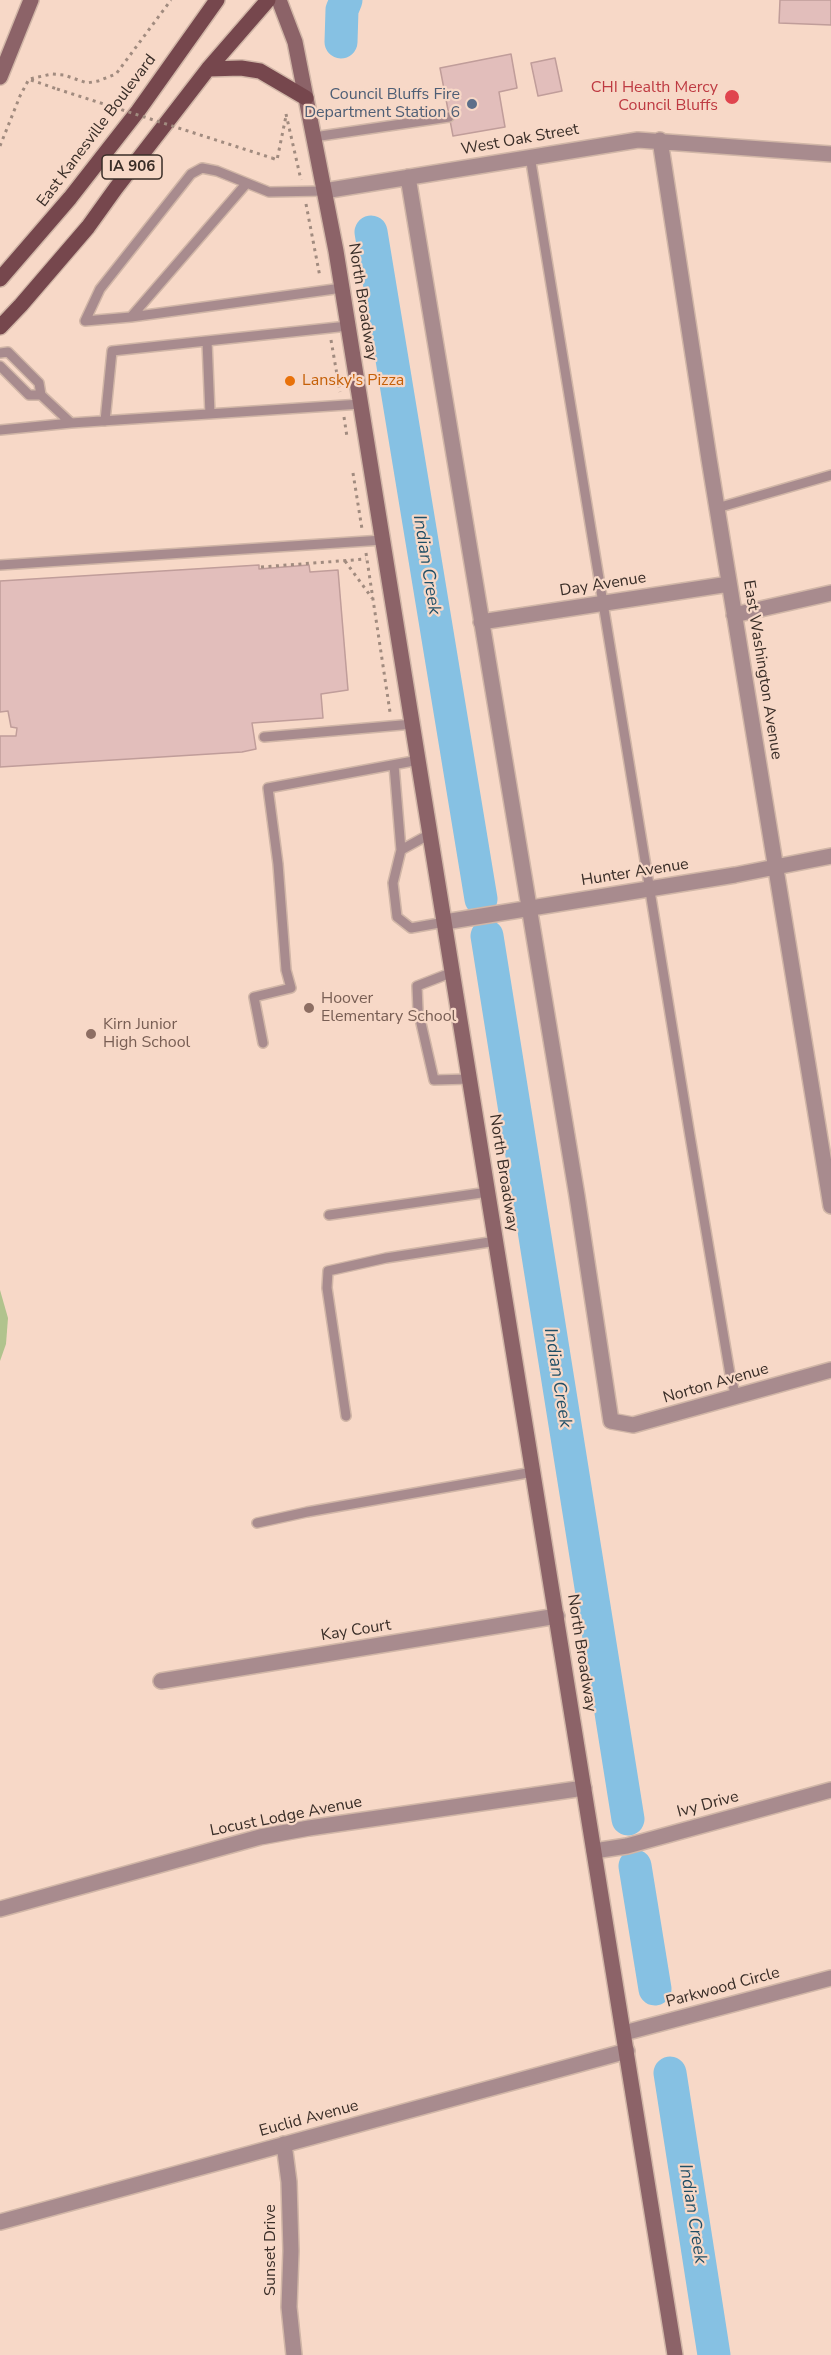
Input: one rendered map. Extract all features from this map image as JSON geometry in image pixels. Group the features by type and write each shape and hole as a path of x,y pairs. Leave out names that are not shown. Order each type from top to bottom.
{"main road":[{"path":"0,77 31,0"},
{"name":"East Kanesville Boulevard","path":"0,279 70,198 138,111 217,0"},
{"name":"IA 906","path":"0,327 21,306 88,227 208,69 268,0"},
{"name":"North Broadway","path":"279,0 295,42 342,288 675,2355"},
{"path":"208,69 241,68 260,71 306,98"}],"street":[{"name":"West Oak Street","path":"324,191 619,141 660,140 831,154"},
{"name":"East Washington Avenue","path":"660,140 729,585 826,1149 831,1206"},
{"path":"408,177 530,908"},
{"name":"Day Avenue","path":"482,622 729,585"},
{"path":"735,615 831,592"},
{"name":"Hunter Avenue","path":"445,922 651,889 831,856"},
{"name":"Norton Avenue","path":"530,908 611,1421 633,1425 831,1371"},
{"name":"Kay Court","path":"161,1681 557,1616"},
{"name":"Locust Lodge Avenue","path":"0,1910 260,1837 585,1788"},
{"name":"Ivy Drive","path":"594,1851 627,1846 831,1790"},
{"name":"Parkwood Circle","path":"624,2033 831,1978"},
{"name":"Euclid Avenue","path":"0,2222 627,2052"},
{"name":"Sunset Drive","path":"284,2144 289,2182 291,2251 289,2307 294,2355"}],"lane":[{"path":"314,137 449,117"},
{"path":"530,156 651,889 693,1159 729,1374 736,1397"},
{"path":"324,191 269,192 217,171 202,168 191,174 100,289 85,321 342,288"},
{"path":"131,316 246,184"},
{"path":"105,421 112,351 348,326"},
{"path":"207,341 210,414"},
{"path":"0,353 8,352 39,383 41,395 71,423"},
{"path":"0,366 29,395 41,395"},
{"path":"0,430 71,423 361,404"},
{"path":"717,508 831,475"},
{"path":"0,565 383,540"},
{"path":"264,737 413,724"},
{"path":"263,1043 254,997 291,988 286,970 278,864 268,788 419,760"},
{"path":"394,765 401,850 393,883 397,917 411,927 445,922"},
{"path":"401,850 430,834"},
{"path":"453,972 417,986 418,1010 434,1080 470,1079"},
{"path":"329,1215 488,1192"},
{"path":"345,1416 327,1288 328,1271 386,1258 496,1241"},
{"path":"257,1523 533,1472"}],"path":[{"path":"0,146 20,96 29,80 52,74 87,82 98,81 116,74 171,0"},
{"path":"29,80 277,160 286,114"},
{"path":"261,567 366,559 392,726"},
{"path":"345,561 373,599"}],"green space":[{"path":"0,1290 8,1318 6,1344 0,1361"}],"building":[{"path":"780,0 831,0 831,25 779,23"},
{"path":"511,54 517,88 499,92 505,127 453,136 440,68"},
{"path":"555,58 562,91 538,96 531,63"},
{"path":"259,565 259,569 309,565 310,572 338,570 348,690 321,694 323,718 252,723 256,749 242,752 0,767 0,736 16,736 17,728 11,727 8,711 0,712 0,581"}],"waterway":[{"name":"Indian Creek","path":"341,42 342,10 346,0"},
{"name":"Indian Creek","path":"371,232 481,899"},
{"name":"Indian Creek","path":"487,936 628,1819"},
{"name":"Indian Creek","path":"635,1866 655,1989"},
{"name":"Indian Creek","path":"670,2073 714,2355"}],"place":[{"name":"CHI Health Mercy Council Bluffs","path":"732,97"},
{"name":"Council Bluffs Fire Department Station 6","path":"472,104"},
{"name":"Lansky's Pizza","path":"290,381"},
{"name":"Hoover Elementary School","path":"309,1008"},
{"name":"Kirn Junior High School","path":"91,1034"}]}
